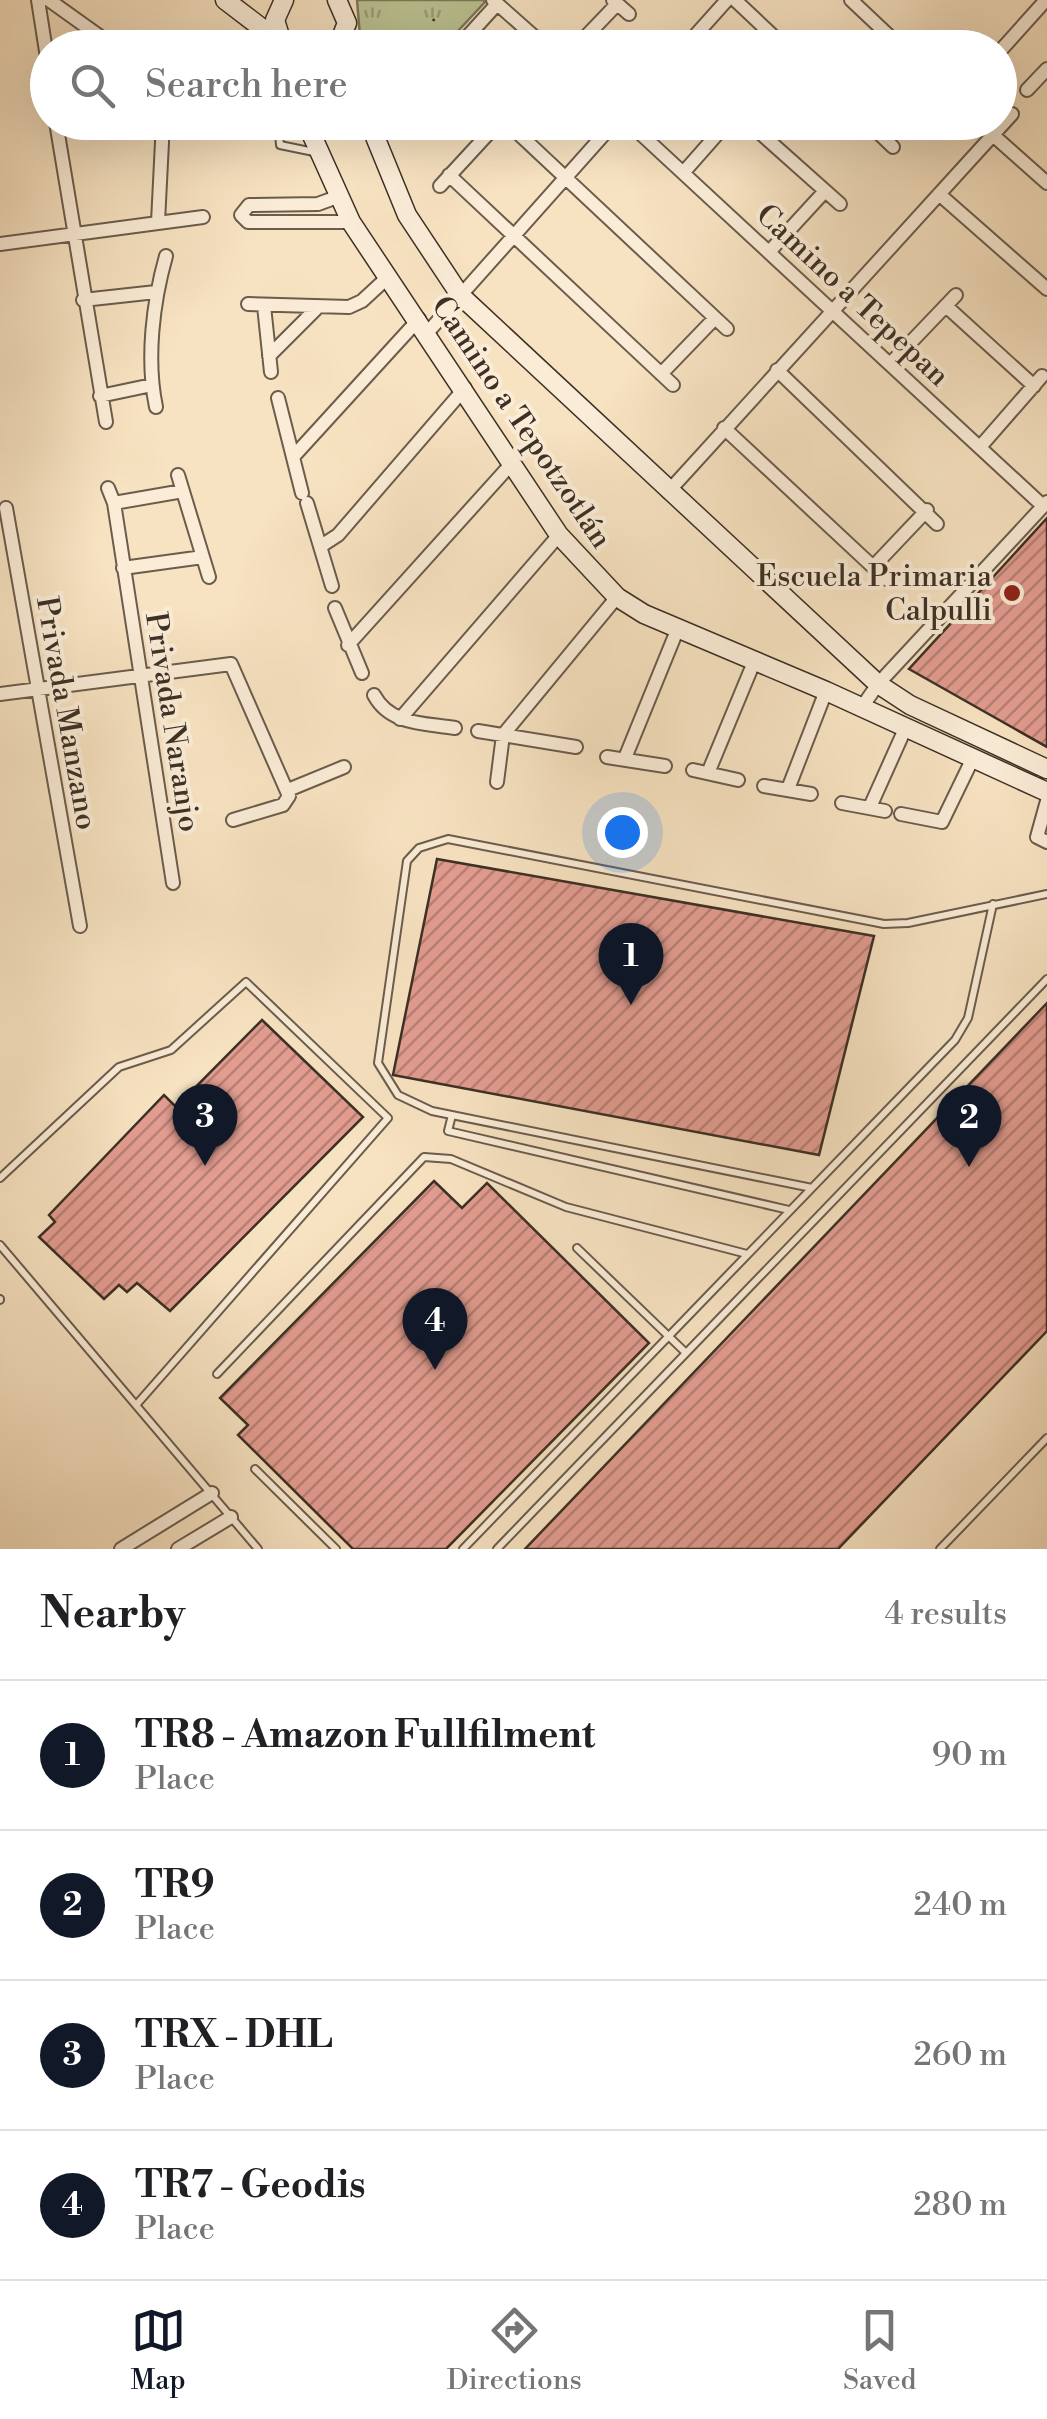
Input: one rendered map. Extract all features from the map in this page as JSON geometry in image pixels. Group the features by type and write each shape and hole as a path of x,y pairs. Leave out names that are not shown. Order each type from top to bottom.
{"main road":[{"path":"225,0 263,30"},
{"path":"278,30 275,20 284,0"},
{"name":"Camino a Tepotzotlán","path":"314,140 351,222 424,325 559,535 617,598 1047,792"},
{"name":"Camino a Tepotzotlán","path":"375,140 406,216 460,296 668,492 878,684 910,705 1047,769"}],"street":[{"path":"38,0 43,30"},
{"path":"50,0 91,30"},
{"path":"700,30 727,0"},
{"path":"735,0 767,30"},
{"path":"850,0 882,30"},
{"path":"1017,32 1046,0"},
{"path":"472,30 495,2 527,30"},
{"path":"591,30 615,2 628,14"},
{"path":"1027,90 1045,75"},
{"path":"59,140 106,422"},
{"path":"158,222 162,140"},
{"path":"485,140 444,180 513,235 673,385"},
{"path":"523,140 727,329"},
{"path":"293,457 424,325 460,296 599,140"},
{"name":"Camino a Tepepan","path":"647,140 1045,504"},
{"path":"683,173 712,140"},
{"path":"768,140 840,204"},
{"path":"886,140 893,146"},
{"path":"668,492 990,140"},
{"path":"999,140 1047,183"},
{"path":"769,252 825,191"},
{"path":"939,194 1047,289"},
{"path":"337,197 318,204 249,205 241,215 248,222 351,222"},
{"path":"0,244 202,217"},
{"path":"156,407 152,385 156,292 166,256"},
{"path":"248,304 316,309 355,305 388,277"},
{"path":"83,300 156,292"},
{"path":"890,364 951,300 1038,381 980,447"},
{"path":"264,306 271,372"},
{"path":"269,356 316,309"},
{"path":"661,374 715,318"},
{"path":"776,370 937,524"},
{"path":"100,396 152,385"},
{"path":"321,546 338,534 465,388"},
{"path":"278,398 332,586"},
{"path":"724,428 886,579"},
{"path":"348,645 513,462"},
{"path":"178,475 209,577"},
{"name":"Privada Naranjo","path":"108,488 114,502 173,883"},
{"path":"114,502 183,491"},
{"path":"862,707 878,684 1045,504"},
{"name":"Privada Manzano","path":"6,508 80,926"},
{"path":"872,567 926,510"},
{"path":"400,719 559,535"},
{"path":"123,568 204,557"},
{"path":"497,782 503,735 617,598"},
{"path":"335,608 362,674"},
{"path":"625,758 678,628"},
{"path":"708,773 754,662"},
{"path":"0,694 141,672 231,664 288,793"},
{"path":"788,789 826,691"},
{"path":"374,695 383,712 400,719 456,728"},
{"path":"870,807 905,729"},
{"path":"478,731 576,747"},
{"path":"606,756 665,766"},
{"path":"901,814 942,822 973,758"},
{"path":"233,820 283,805 288,793 344,767"},
{"path":"693,770 738,780"},
{"path":"764,786 811,794"},
{"path":"1047,801 1037,830 1037,837 1047,842"},
{"path":"842,803 885,811"},
{"path":"121,1549 212,1493"},
{"path":"178,1549 231,1517"}],"lane":[{"path":"280,140 280,145 319,152"},
{"path":"812,1188 452,1115 398,1095 378,1063 407,861 419,848 448,840 884,924 1047,894"},
{"path":"463,1549 955,1040 968,1018 993,904"},
{"path":"497,1549 1047,979"},
{"path":"0,1178 119,1067 171,1050 246,982 388,1118 138,1404"},
{"path":"452,1115 448,1131 790,1210"},
{"path":"217,1374 424,1157 452,1159 566,1207 748,1254"},
{"path":"0,1245 258,1549"},
{"path":"577,1248 686,1353"},
{"path":"940,1549 1047,1438"},
{"path":"255,1469 336,1549"}],"green space":[{"path":"357,0 485,2 459,30 360,30"}],"building":[{"name":"Escuela Primaria Calpulli","path":"1047,518 1047,747 909,669"},
{"path":"437,859 874,936 819,1155 393,1075"},
{"path":"1047,1003 1047,1331 838,1549 525,1549"},
{"path":"262,1020 363,1117 170,1311 137,1283 127,1292 119,1285 104,1299 39,1237 55,1222 49,1215 164,1095 176,1107"},
{"path":"434,1181 462,1208 487,1183 649,1343 446,1549 353,1549 238,1435 248,1425 220,1398"}],"place":[{"name":"Escuela Primaria Calpulli","path":"1012,593"},
{"name":"TR8 - Amazon Fullfilment","path":"631,1005"},
{"name":"TRX - DHL","path":"205,1166"},
{"name":"TR9","path":"969,1167"},
{"name":"TR7 - Geodis","path":"435,1370"}]}
